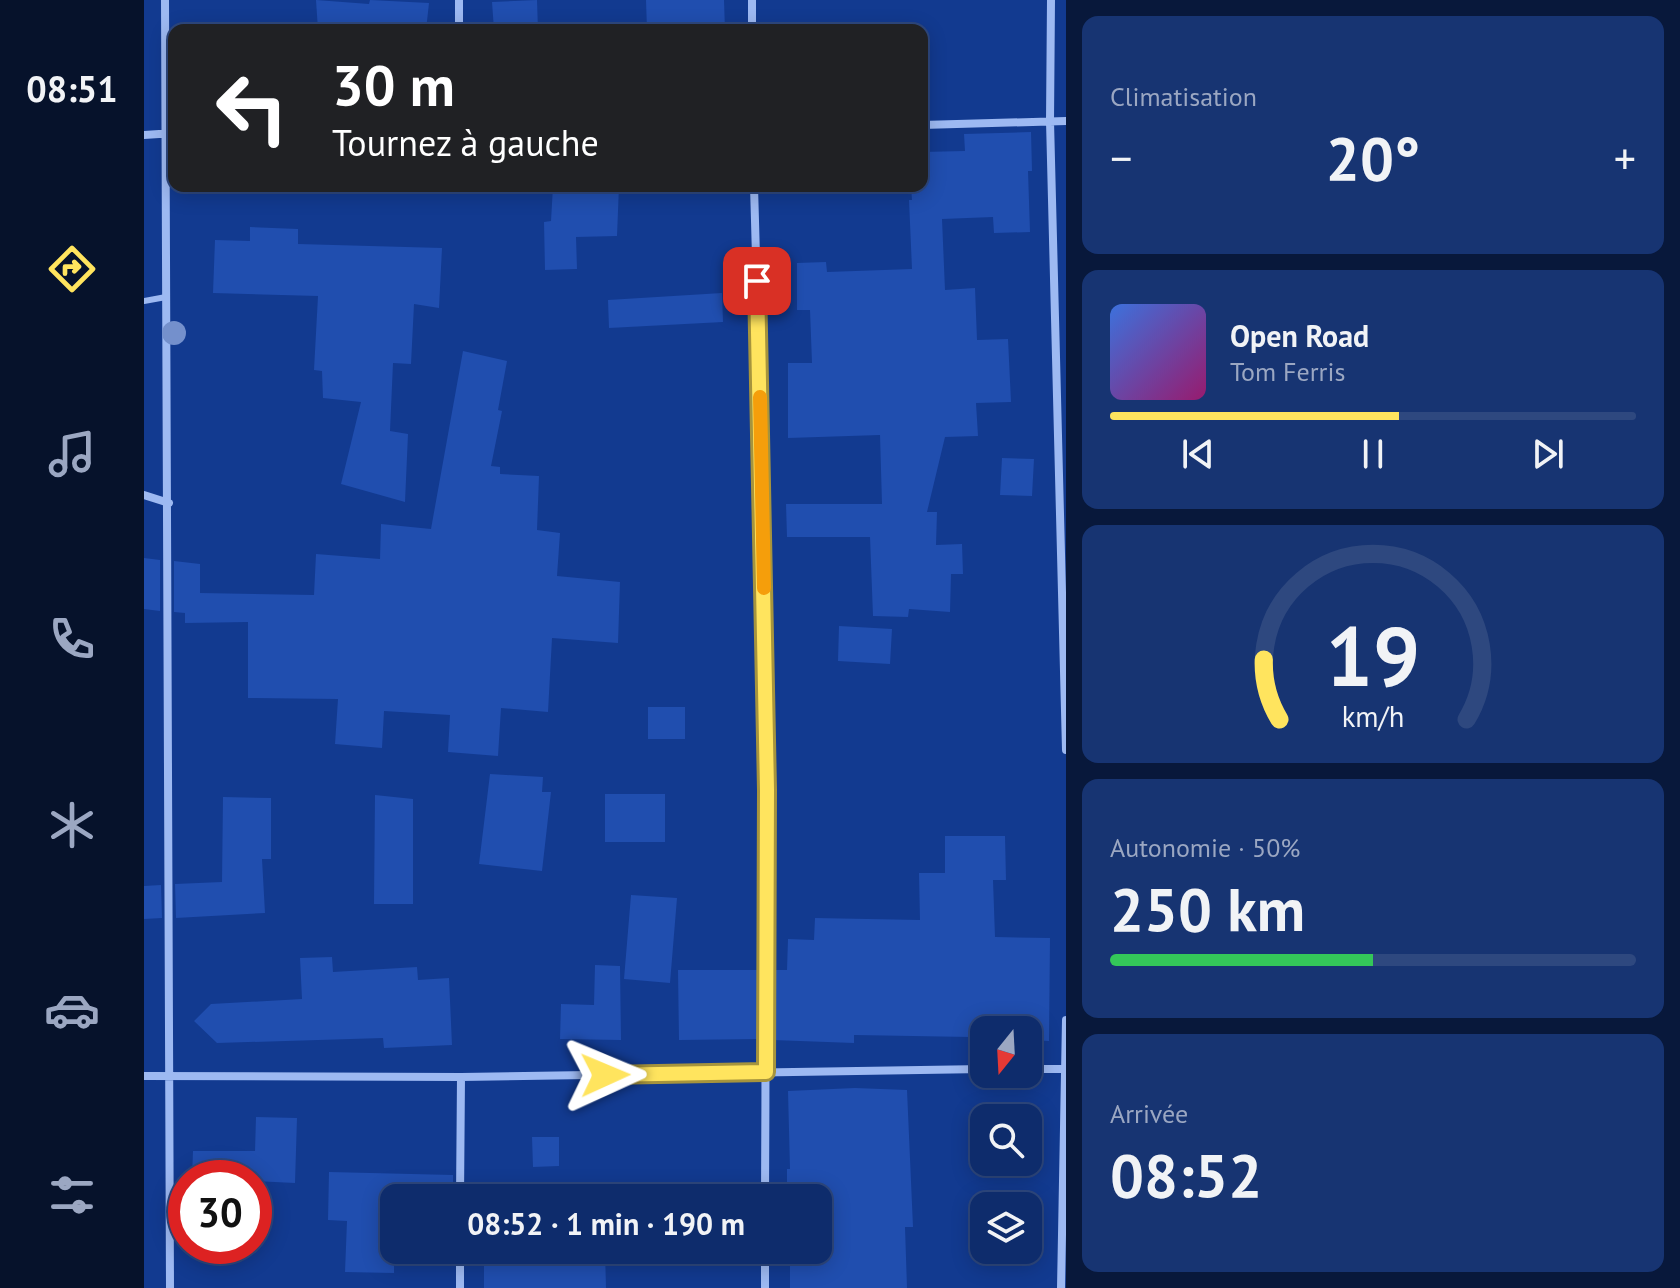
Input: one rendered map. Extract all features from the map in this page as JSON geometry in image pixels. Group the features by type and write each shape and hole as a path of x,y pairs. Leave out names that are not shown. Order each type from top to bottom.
{"street":[{"path":"165,0 170,1288"},
{"path":"459,0 459,24"},
{"path":"752,0 752,24"},
{"path":"1051,0 1050,121 1066,750"},
{"path":"928,125 1066,121"},
{"path":"144,135 168,133"},
{"path":"754,192 767,790 765,1184"},
{"path":"144,495 169,503"},
{"path":"1061,1288 1066,1020"},
{"path":"144,1076 461,1077 970,1069"},
{"path":"1042,1069 1066,1069"},
{"path":"460,1184 461,1077"},
{"path":"460,1264 460,1288"},
{"path":"765,1264 765,1288"}],"lane":[{"path":"144,301 166,297"}],"building":[{"path":"316,0 369,4 370,0 429,3 427,24 318,24"},
{"path":"537,0 538,24 494,24 492,2"},
{"path":"646,0 724,0 725,24 647,24"},
{"path":"1031,132 1032,171 1028,171 1030,232 994,233 993,217 942,219 945,290 975,288 977,340 1008,339 1011,402 976,403 978,436 945,437 927,512 937,512 936,545 962,544 963,574 951,574 950,612 909,609 908,617 873,616 870,537 787,537 786,504 882,504 880,435 788,438 788,363 812,363 810,310 797,310 797,263 826,262 827,272 912,269 909,200 912,200 911,192 928,192 928,152 965,151 964,134"},
{"path":"553,192 619,192 617,236 576,237 577,269 545,270 544,222 551,221"},
{"path":"250,227 298,229 298,244 442,248 439,308 414,304 411,364 393,363 390,431 408,434 405,502 341,484 361,402 323,398 322,371 314,370 318,296 213,293 215,240 250,241"},
{"path":"722,293 723,322 609,328 608,300"},
{"path":"463,351 507,361 498,410 502,411 491,466 500,467 500,474 539,476 537,530 560,533 557,576 620,582 618,643 552,638 548,712 501,708 498,756 448,752 450,715 384,711 382,748 335,744 338,699 248,698 248,622 185,623 185,613 174,612 174,561 200,564 200,593 314,595 316,554 380,559 381,524 431,529"},
{"path":"1002,458 1034,459 1032,496 1000,495"},
{"path":"144,558 160,560 160,611 144,609"},
{"path":"839,626 892,629 890,664 838,661"},
{"path":"648,707 685,707 685,739 648,739"},
{"path":"490,774 543,777 542,792 551,792 542,871 479,864"},
{"path":"605,794 665,794 665,842 605,842"},
{"path":"375,795 413,799 413,904 374,904"},
{"path":"223,797 271,798 271,859 262,859 265,913 176,918 175,884 222,882"},
{"path":"945,836 1005,836 1006,880 993,880 995,937 1050,938 1049,1041 1042,1041 1042,1016 970,1016 970,1037 854,1035 854,1043 773,1040 773,970 787,970 788,939 814,940 815,918 920,920 919,873 945,873"},
{"path":"161,885 162,918 144,919 144,886"},
{"path":"631,895 677,898 670,983 624,979"},
{"path":"332,957 333,972 417,967 418,980 449,978 452,1045 384,1048 383,1038 217,1043 194,1021 211,1004 302,999 300,958"},
{"path":"595,965 620,966 621,1040 560,1039 561,1004 594,1005"},
{"path":"678,970 759,970 759,1039 679,1040"},
{"path":"855,1088 907,1090 913,1227 905,1227 907,1288 790,1288 790,1264 832,1264 832,1184 787,1184 787,1169 790,1169 788,1091"},
{"path":"256,1117 297,1118 295,1183 272,1182 272,1160 193,1160 193,1151 255,1151"},
{"path":"532,1137 559,1137 559,1166 533,1167"},
{"path":"329,1172 453,1175 453,1184 380,1184 380,1264 394,1264 394,1273 345,1272 347,1221 328,1220"},
{"path":"484,1264 605,1264 606,1288 484,1288"}],"slow traffic":[{"path":"760,397 764,588"}],"route":[{"path":"605,1075 766,1072 767,790 757,281"}]}
